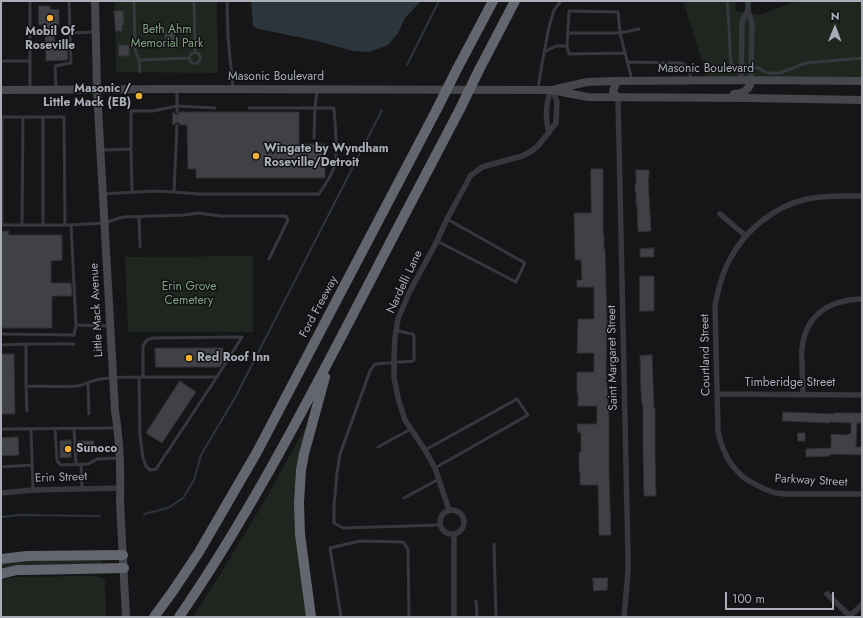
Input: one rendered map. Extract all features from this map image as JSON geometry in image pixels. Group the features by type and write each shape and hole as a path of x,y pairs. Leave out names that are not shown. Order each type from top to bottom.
{"highway":[{"name":"Ford Freeway","path":"154,617 198,552 261,446 493,1"},
{"path":"179,617 200,587 280,452 330,359 515,1"},
{"path":"311,617 300,534 300,485 304,454 330,359"},
{"path":"1,559 27,556 123,555"},
{"path":"1,574 12,571 27,570 124,568"}],"main road":[{"name":"Little Mack Avenue","path":"95,1 97,90 102,194 115,411 120,458 120,502 126,617"},
{"path":"690,98 704,94 740,94 750,86 751,80"},
{"name":"Masonic Boulevard","path":"1,90 233,89 538,91 551,90 587,82 617,81 862,81"},
{"path":"617,81 613,91 618,97"},
{"name":"Masonic Boulevard","path":"551,90 588,98 618,97 862,100"}],"street":[{"path":"748,1 748,10 752,23 751,80"},
{"path":"741,80 742,22 748,10"},
{"path":"549,133 546,115 547,100 551,90"},
{"name":"Nardelli Lane","path":"449,510 435,468 405,420 398,398 394,377 394,363 395,337 398,320 409,293 471,175 482,167 522,156 530,152 538,146 556,123 557,101 551,90"},
{"name":"Saint Margaret Street","path":"618,97 628,558 624,617"},
{"name":"Courtland Street","path":"739,474 725,453 718,430 716,306 720,287 729,260 736,248 755,227 770,215 781,209 802,200 820,197 862,196"},
{"path":"720,214 746,236"},
{"path":"803,394 801,349 809,324 815,316 833,305 843,301 862,299"},
{"name":"Timberidge Street","path":"717,394 862,395"},
{"name":"Parkway Street","path":"739,474 760,487 779,493 862,494"},
{"name":"Erin Street","path":"1,493 33,490 121,488"},
{"path":"449,510 459,512 463,515 465,520 463,530 454,535 445,532 440,525 442,516 449,510"},
{"path":"454,535 454,617"},
{"path":"827,594 848,616 862,605"}],"lane":[{"path":"30,1 30,90"},
{"path":"56,90 55,66 71,63 69,1"},
{"path":"134,1 135,50 140,60 140,72"},
{"path":"194,1 195,52"},
{"path":"227,1 228,37 233,89"},
{"path":"538,91 549,27 554,10 561,1"},
{"path":"727,1 731,64 735,66 759,68 768,73 780,73 806,63 862,58"},
{"path":"625,53 569,54 569,11 618,12 620,32 632,81"},
{"path":"568,33 620,32 639,29"},
{"path":"70,33 96,32"},
{"path":"544,52 556,46 568,46"},
{"path":"189,58 192,63 197,63 200,60 200,56 195,52"},
{"path":"189,58 191,54 195,52"},
{"path":"140,60 189,58"},
{"path":"1,61 30,61"},
{"path":"628,62 681,63 688,67 691,81"},
{"path":"177,89 177,112"},
{"path":"314,138 317,90"},
{"path":"132,192 131,111 153,111 177,106 215,108"},
{"path":"102,194 174,192 199,194 319,194 335,164 336,146 334,108 250,108"},
{"path":"65,225 64,117 2,117 2,225 22,225 44,225 65,225 71,225 104,224 123,217 184,215 198,213 221,216 286,216 288,220 269,259"},
{"path":"22,225 23,117"},
{"path":"43,117 44,225"},
{"path":"174,192 177,125"},
{"path":"100,150 131,149"},
{"path":"139,216 140,247"},
{"path":"437,241 516,282 525,263 447,219"},
{"path":"1,334 74,335 76,325 71,225"},
{"path":"76,325 110,326"},
{"path":"396,330 413,334 414,360 413,362 376,364 370,371 340,454 337,472 334,522 343,528 440,525"},
{"path":"139,377 140,436 143,458 146,466 150,470 156,469 242,337 152,338 147,340 143,346 143,377"},
{"path":"26,344 27,411"},
{"path":"1,345 74,344"},
{"path":"26,386 76,386 113,377 217,377"},
{"path":"88,383 89,414"},
{"path":"425,450 517,399 528,414 435,468"},
{"path":"1,429 118,428"},
{"path":"31,429 33,490"},
{"path":"56,429 57,461 61,465 81,465 88,464 97,459 120,458"},
{"path":"74,429 76,465"},
{"path":"378,447 411,429"},
{"path":"81,465 82,488"},
{"path":"1,467 32,466"},
{"path":"404,498 439,479"},
{"path":"341,617 330,548 360,541 403,542 408,549 409,617"},
{"path":"494,544 496,617"},
{"path":"476,601 477,617"}],"green space":[{"name":"Beth Ahm Memorial Park","path":"115,1 217,1 218,73 116,72"},
{"path":"683,1 735,1 736,11 759,15 798,1 862,1 862,77 707,76"},
{"name":"Erin Grove Cemetery","path":"253,256 253,332 128,332 125,257"},
{"path":"304,430 306,431 298,466 307,617 193,617 264,502"},
{"path":"102,559 102,564 14,566 1,569 1,563 9,561"},
{"path":"93,576 105,579 106,617 1,617 1,580 14,577"}],"shaded area":[{"path":"251,1 421,1 405,18 398,33 388,45 369,52 353,51 317,41 259,29 253,26"}],"building":[{"path":"39,6 50,6 50,9 59,10 59,25 54,27 55,46 67,46 68,60 46,61 45,27 43,27 43,25 39,25"},
{"path":"114,11 123,11 124,24 122,25 122,31 116,31"},
{"path":"174,31 175,48 165,48 165,32"},
{"path":"119,45 129,45 129,56 119,56"},
{"name":"Wingate by Wyndham Roseville/Detroit","path":"173,112 177,115 180,112 299,112 299,144 325,144 325,178 196,178 196,169 188,169 187,125 180,125 177,122 173,125"},
{"path":"591,169 603,169 603,235 605,249 607,323 606,368 609,421 611,535 599,535 598,485 580,485 579,472 581,432 578,433 577,424 597,424 597,406 578,406 577,393 577,372 594,372 594,353 577,353 578,319 594,319 594,287 577,287 577,280 582,280 581,260 575,260 574,213 591,213"},
{"path":"636,170 649,170 648,178 651,231 638,232 635,192"},
{"path":"1,231 9,231 8,235 62,235 62,260 51,261 51,283 71,283 72,296 52,296 52,328 1,328"},
{"path":"654,248 654,257 640,257 640,249"},
{"path":"640,276 654,276 654,311 640,311"},
{"name":"Red Roof Inn","path":"155,348 223,348 223,362 220,367 156,367"},
{"path":"1,354 14,354 15,414 1,414"},
{"path":"652,355 655,408 656,496 644,496 643,404 640,356"},
{"path":"180,381 196,392 162,443 146,433"},
{"path":"783,412 834,414 862,413 862,423 857,423 856,447 862,447 862,455 830,454 830,456 806,457 806,449 831,448 831,434 851,434 851,423 783,421"},
{"path":"798,433 805,433 805,441 798,441"},
{"path":"18,437 19,455 1,456 1,438"},
{"path":"71,440 71,457 60,458 60,441"},
{"path":"78,441 94,441 94,451 78,452"},
{"path":"593,578 608,578 607,590 594,591"}],"waterway":[{"path":"407,65 439,1"},
{"path":"144,514 168,508 183,498 194,480 201,455 236,396 382,110"},
{"path":"1,517 20,515 100,516"}],"place":[{"name":"Mobil Of Roseville","path":"50,18"},
{"name":"Masonic / Little Mack (EB)","path":"139,96"},
{"name":"Wingate by Wyndham Roseville/Detroit","path":"256,156"},
{"name":"Red Roof Inn","path":"189,358"},
{"name":"Sunoco","path":"68,449"}]}
